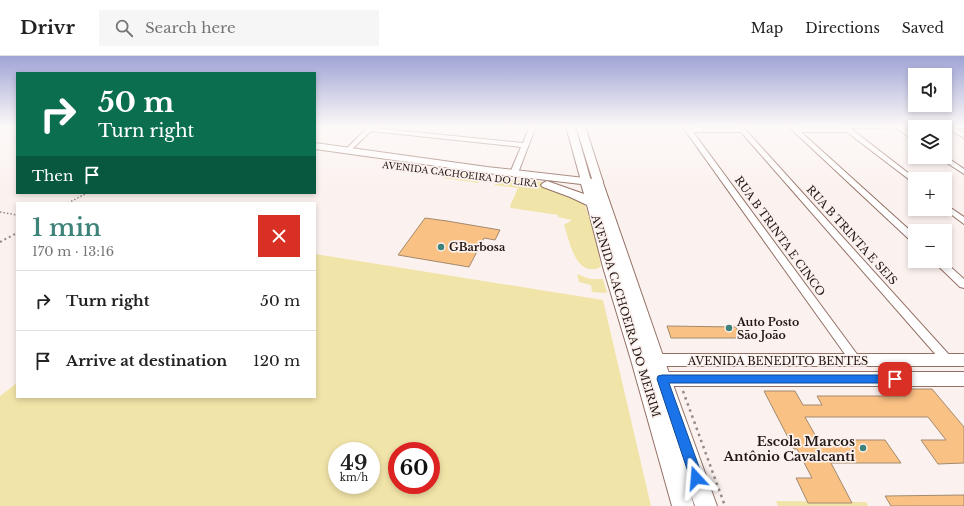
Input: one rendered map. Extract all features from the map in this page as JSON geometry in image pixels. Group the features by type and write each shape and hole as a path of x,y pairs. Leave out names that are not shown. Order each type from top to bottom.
{"main road":[{"name":"AVENIDA CACHOEIRA DO LIRA","path":"323,147 514,173 550,183"},
{"name":"AVENIDA CACHOEIRA DO LIRA","path":"316,155 550,183 573,183 588,181"},
{"name":"AVENIDA CACHOEIRA DO MEIRIM","path":"588,181 592,203 615,284 706,506"},
{"name":"AVENIDA CACHOEIRA DO MEIRIM","path":"588,181 651,369 683,506"},
{"path":"550,183 592,203"}],"street":[{"path":"348,150 351,147"},
{"path":"514,173 525,147"},
{"name":"AVENIDA CACHOEIRA DO MEIRIM","path":"577,147 588,181"},
{"name":"AVENIDA CACHOEIRA DO MEIRIM","path":"583,147 588,181"},
{"name":"RUA B TRINTA E CINCO","path":"701,147 856,361"},
{"name":"RUA B TRINTA E SEIS","path":"758,147 956,360"},
{"path":"814,147 908,234"},
{"path":"870,147 908,176"},
{"path":"952,164 964,172"},
{"path":"952,212 964,221"},
{"path":"946,268 964,285"},
{"name":"AVENIDA BENEDITO BENTES","path":"651,369 856,361 956,360"},
{"name":"AVENIDA BENEDITO BENTES","path":"651,369 964,379"}],"path":[{"path":"70,202 85,194"},
{"path":"0,212 16,215"},
{"path":"0,242 16,233"}],"shaded area":[{"path":"459,171 479,173 482,175 478,183 443,178 446,174"},
{"path":"506,179 536,181 559,185 569,188 577,193 583,199 601,253 599,256 601,266 599,268 591,269 584,267 575,256 564,225 572,220 558,217 558,215 511,208 510,206 518,188 494,185"},
{"path":"316,254 603,300 651,506 0,506 0,396 16,384 16,398 316,398"},
{"path":"577,274 590,279 603,279 607,293 592,292 591,285 579,282"},
{"path":"776,501 866,502 868,506 778,506"}],"building":[{"name":"GBarbosa","path":"425,218 500,230 495,240 484,238 469,267 398,255"},
{"path":"667,326 736,327 741,338 671,338"},
{"name":"Escola Marcos Antônio Cavalcanti","path":"900,389 932,389 964,427 964,463 938,464 921,440 946,440 928,417 805,417 818,440 885,440 901,463 831,463 852,503 808,503 796,478 812,478 797,449 794,449 764,391 795,391 803,405 822,405 817,396 906,396"},
{"path":"964,495 964,506 891,506 885,496"}],"place":[{"name":"GBarbosa","path":"441,247"},
{"name":"Auto Posto São João","path":"729,328"},
{"name":"Escola Marcos Antônio Cavalcanti","path":"863,448"}],"route":[{"path":"696,478 662,379 895,379"}]}
